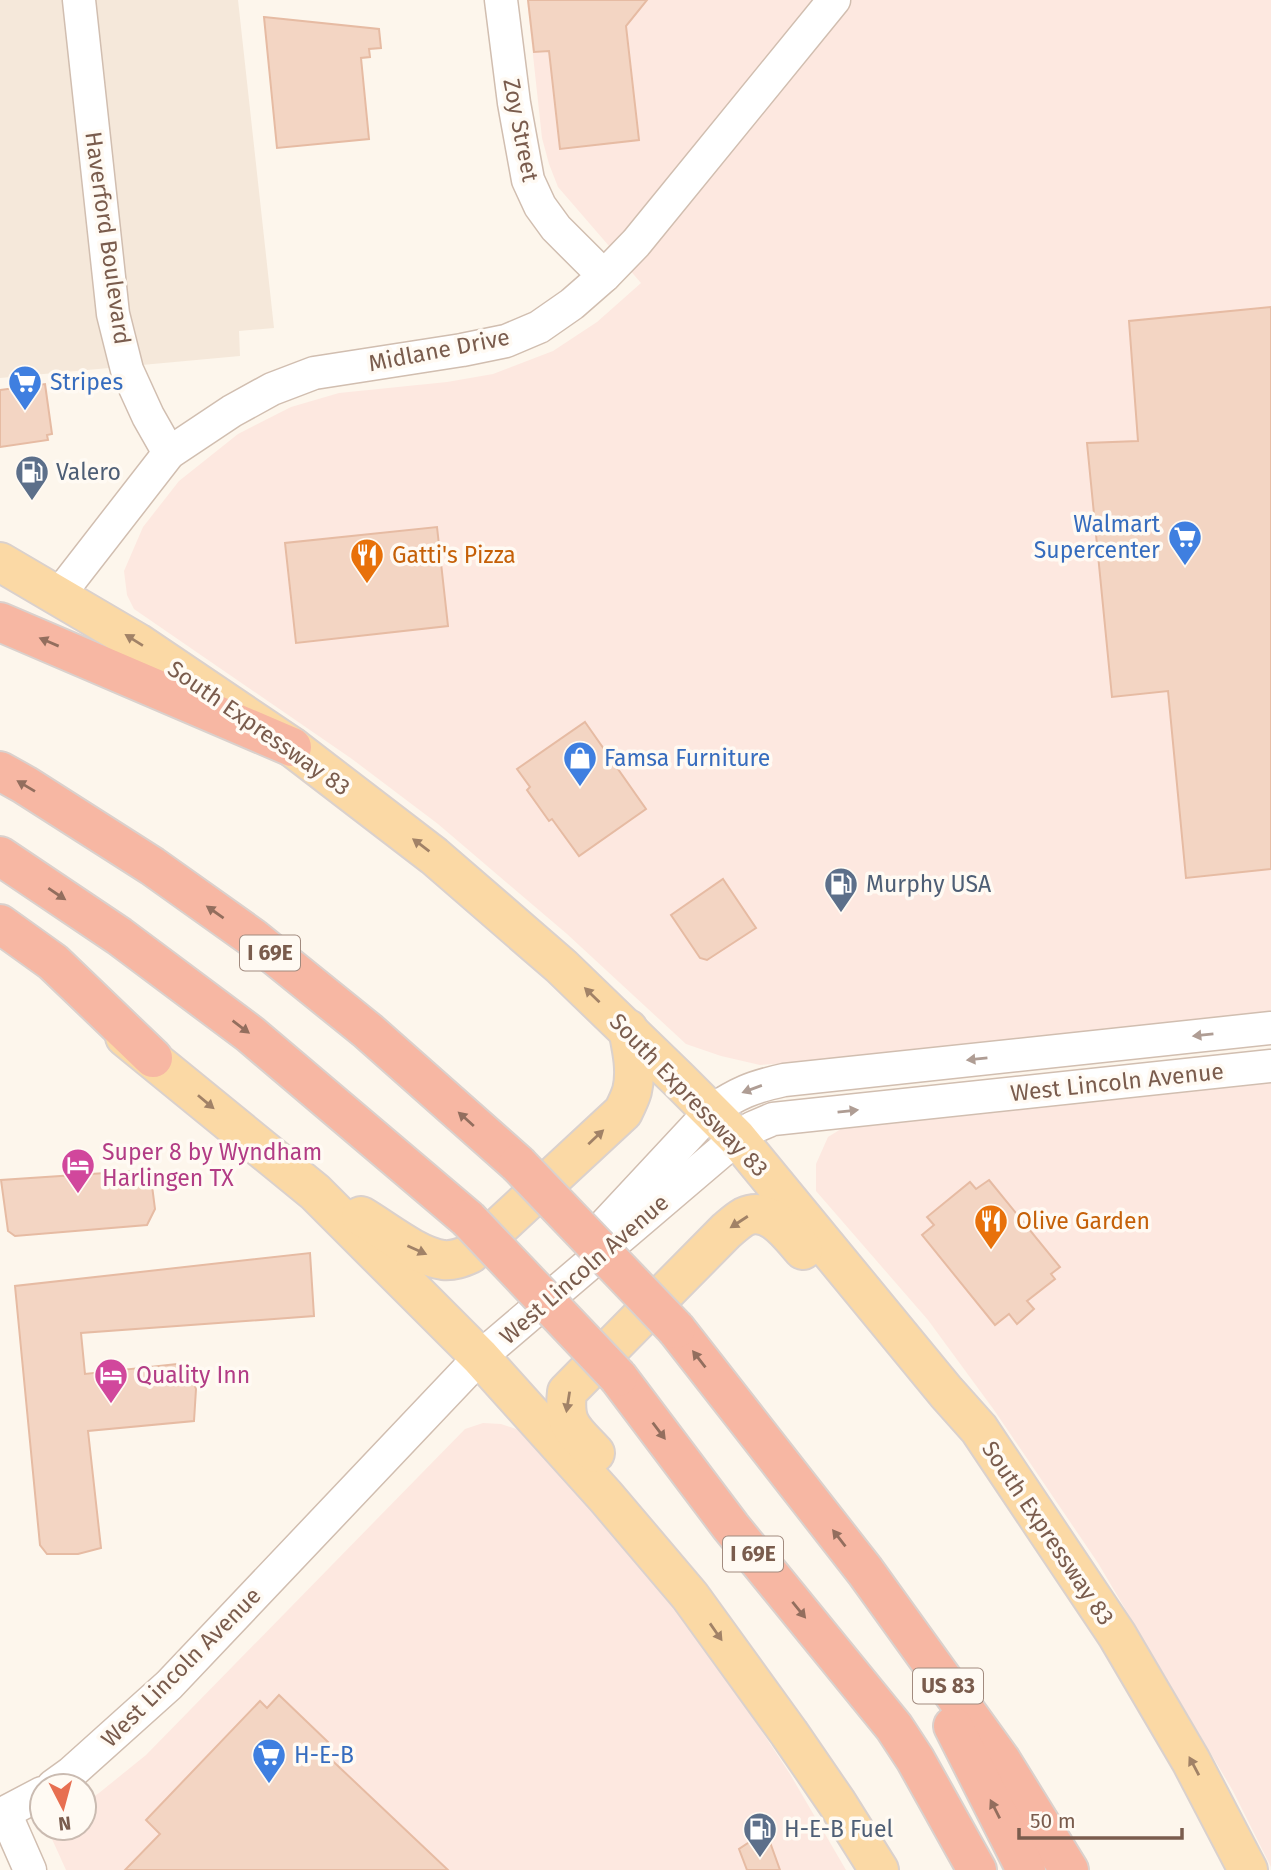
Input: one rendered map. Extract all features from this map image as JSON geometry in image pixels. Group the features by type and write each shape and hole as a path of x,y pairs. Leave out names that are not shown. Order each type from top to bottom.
{"highway":[{"path":"0,622 292,747"},
{"name":"I 69E","path":"0,771 152,866 253,938 368,1031 518,1164 676,1329 895,1612 1026,1870"},
{"name":"I 69E","path":"0,856 119,936 250,1034 468,1219 618,1377 731,1527 894,1727 977,1870"},
{"path":"0,924 53,962 153,1058"},
{"name":"US 83","path":"895,1612 1001,1760 1069,1870"},
{"name":"US 83","path":"894,1727 956,1870"}],"main road":[{"name":"South Expressway 83","path":"0,562 138,643 292,747 434,856 561,966 724,1125 979,1429 1117,1635 1191,1761 1248,1870"},
{"path":"0,944 153,1058 315,1192 480,1357 606,1497 690,1596 789,1733 879,1870"},
{"path":"315,1192 363,1217 413,1249 442,1260 455,1260 470,1254 623,1112 632,1091 633,1075 633,1051 628,1029"},
{"path":"690,1596 682,1567 665,1539 595,1452 575,1433 566,1418 565,1404 567,1392 739,1220 756,1214 779,1224 918,1387 926,1393 946,1392"}],"street":[{"name":"Haverford Boulevard","path":"79,0 113,314 127,370 169,453"},
{"name":"Zoy Street","path":"501,0 514,103 528,180 540,206 556,228 604,276"},
{"name":"Midlane Drive","path":"169,453 242,405 272,389 314,373 462,350 506,341 540,327 572,304 636,243 834,0"},
{"path":"58,596 169,453"},
{"name":"West Lincoln Avenue","path":"72,1772 169,1685 480,1357 724,1125 732,1097 752,1088 784,1080 1271,1028"},
{"name":"West Lincoln Avenue","path":"724,1125 751,1128 773,1119 1271,1066"},
{"path":"28,1801 3,1814 30,1870"}],"shaded area":[{"path":"0,0 238,0 274,328 239,331 240,356 0,378"},
{"path":"527,0 1271,0 1271,1011 884,1057 760,1065 686,1044 567,934 438,824 352,759 134,609 127,595 124,571 143,527 179,481 238,434 291,407 339,393 447,382 493,374 553,351 597,322 641,283 558,187 542,138"},
{"path":"1271,1083 1271,1867 1233,1791 1098,1563 994,1410 928,1320 816,1191 816,1164 828,1137 841,1129"},
{"path":"483,1423 501,1424 525,1432 541,1446 719,1666 790,1774 846,1870 66,1870 53,1842 98,1842 98,1794 146,1755 465,1429"}],"building":[{"path":"528,0 647,0 626,26 639,140 560,149 549,51 534,52"},
{"path":"264,17 379,29 381,48 369,49 370,57 361,58 369,139 277,148"},
{"name":"Walmart Supercenter","path":"1271,307 1271,869 1186,878 1168,691 1112,697 1087,443 1138,441 1129,321"},
{"name":"Stripes","path":"45,384 52,434 47,435 48,440 0,447 0,390"},
{"name":"Gatti's Pizza","path":"437,527 448,626 296,643 285,543"},
{"name":"Famsa Furniture","path":"585,722 646,809 579,856 552,819 549,821 527,790 530,787 517,769"},
{"path":"723,879 756,928 707,960 700,958 671,915"},
{"name":"Super 8 by Wyndham Harlingen TX","path":"150,1170 155,1209 147,1225 15,1236 8,1231 1,1180"},
{"name":"Olive Garden","path":"989,1180 1060,1267 1051,1274 1055,1279 1027,1301 1034,1309 1017,1324 1009,1314 995,1325 922,1235 934,1225 927,1217 970,1182 976,1189"},
{"name":"Quality Inn","path":"310,1253 314,1316 81,1333 85,1374 186,1363 196,1389 194,1421 88,1431 101,1548 78,1554 47,1554 40,1545 15,1286"},
{"name":"H-E-B","path":"279,1695 328,1742 320,1749 448,1870 125,1870 160,1834 146,1820 260,1701 267,1708"},
{"name":"H-E-B Fuel","path":"766,1831 780,1870 747,1870 739,1849"}],"place":[{"name":"Stripes","path":"25,412"},
{"name":"Valero","path":"32,502"},
{"name":"Walmart Supercenter","path":"1185,567"},
{"name":"Gatti's Pizza","path":"367,585"},
{"name":"Famsa Furniture","path":"580,788"},
{"name":"Murphy USA","path":"841,914"},
{"name":"Super 8 by Wyndham Harlingen TX","path":"78,1195"},
{"name":"Olive Garden","path":"991,1251"},
{"name":"Quality Inn","path":"111,1405"},
{"name":"H-E-B","path":"269,1785"},
{"name":"H-E-B Fuel","path":"760,1859"}]}
